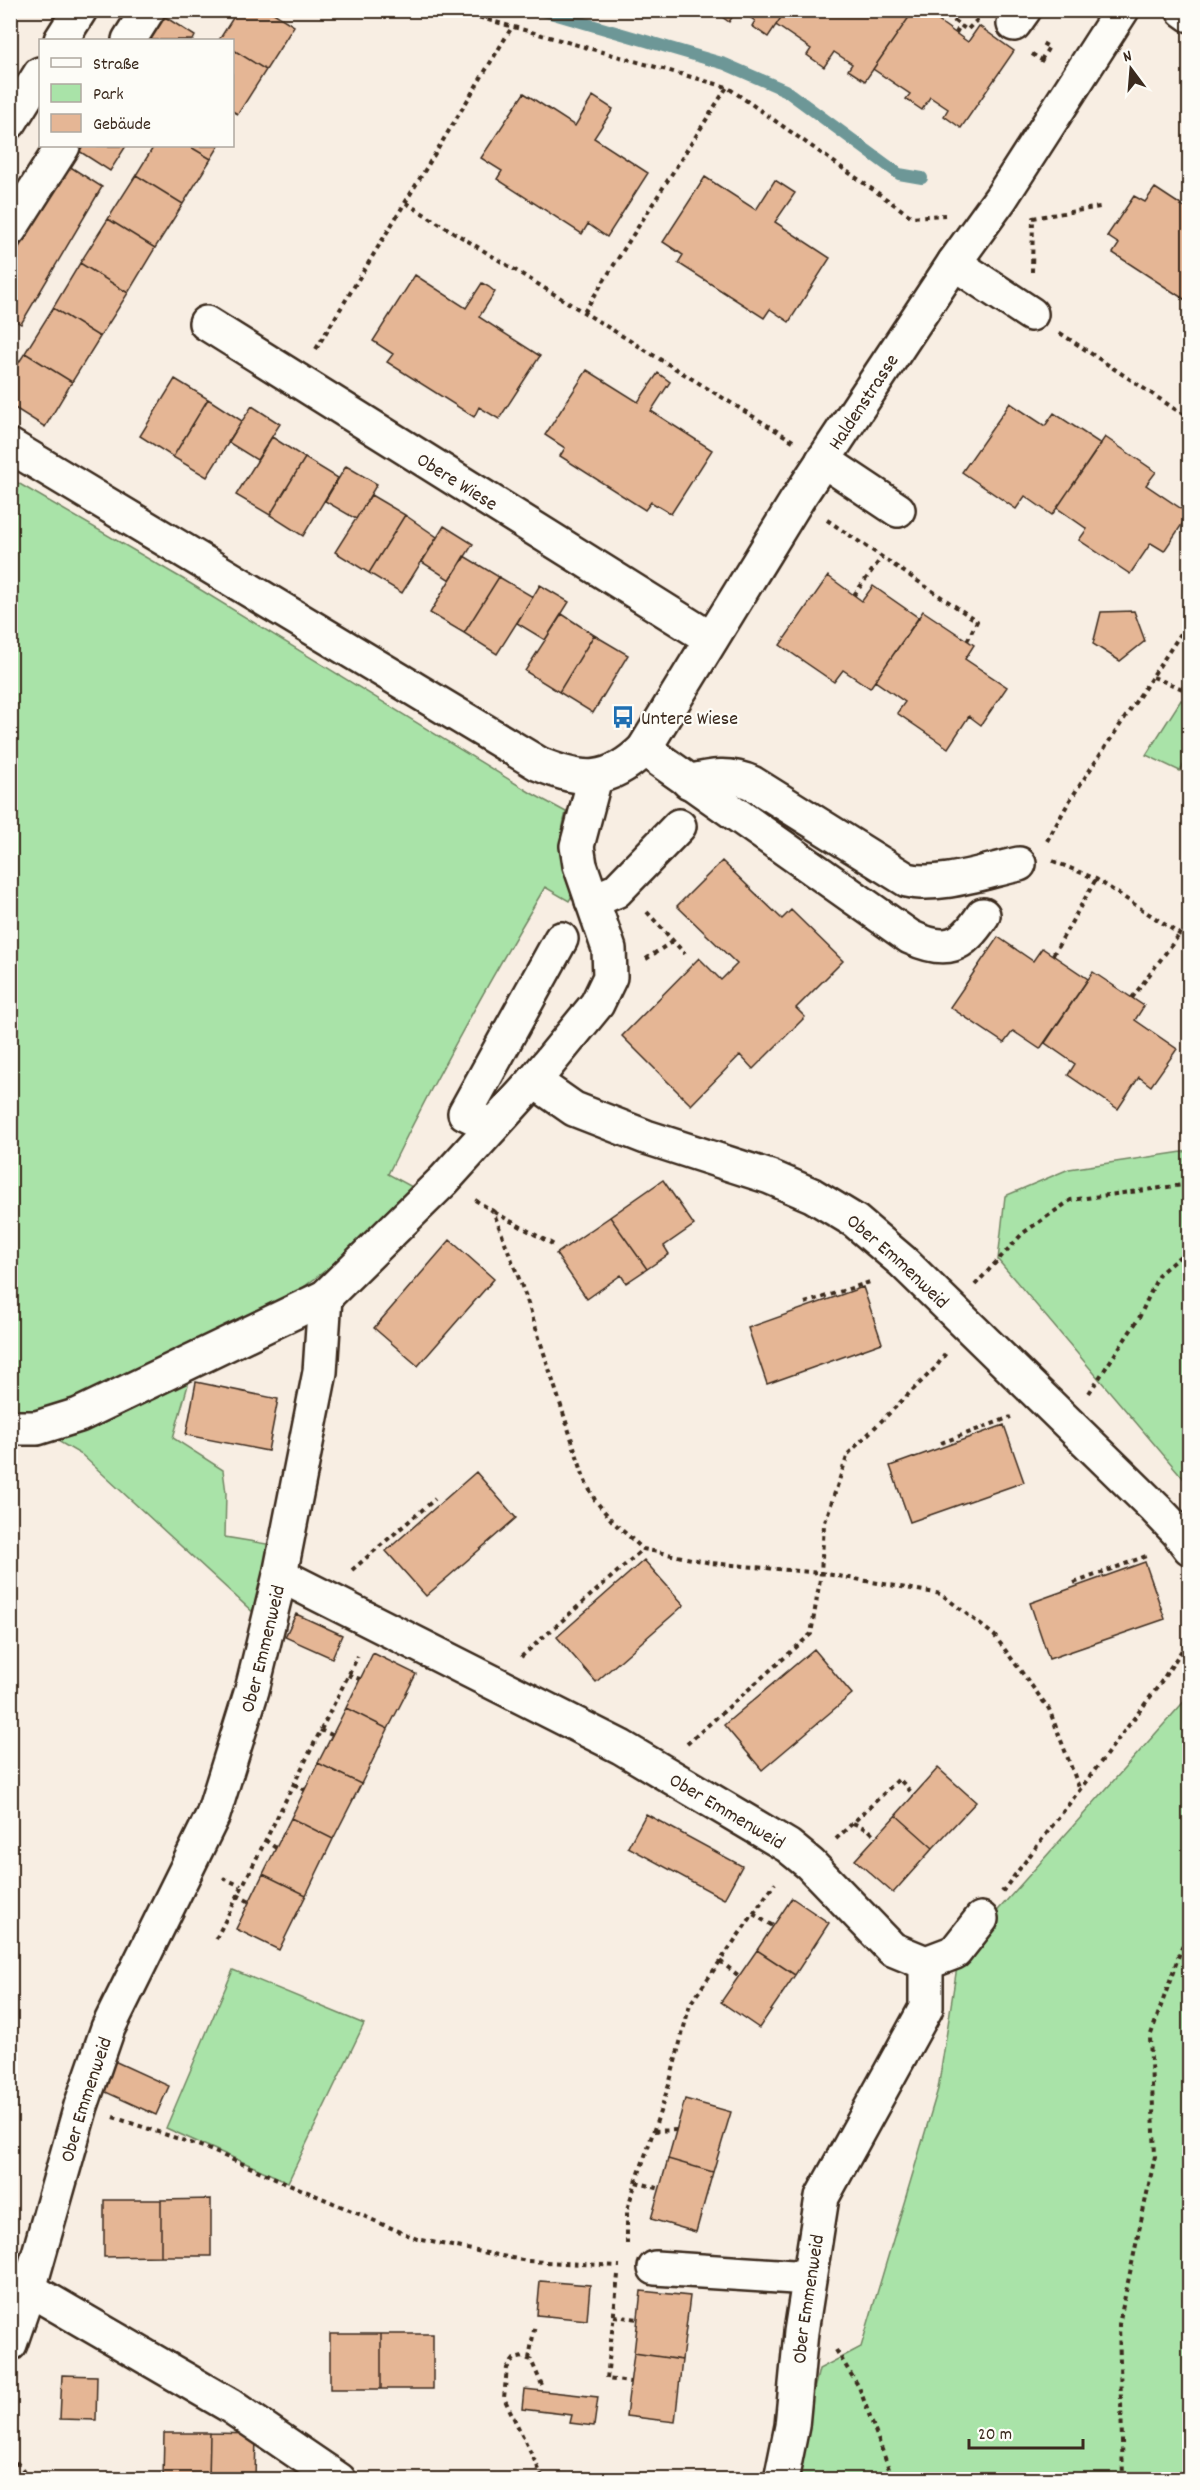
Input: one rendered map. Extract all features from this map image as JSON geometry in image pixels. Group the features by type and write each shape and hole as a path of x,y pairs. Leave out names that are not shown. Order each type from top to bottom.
{"street":[{"path":"62,39 80,10"},
{"path":"130,39 148,10"},
{"name":"Haldenstrasse","path":"595,778 621,768 644,749 797,500 954,263 1001,198 1122,10"},
{"path":"1183,10 1190,15"},
{"path":"10,122 39,76"},
{"path":"10,229 62,147"},
{"path":"954,263 1031,314"},
{"name":"Obere Wiese","path":"206,323 711,639"},
{"path":"10,446 539,764 577,777 595,778 577,846 580,865 609,949 610,977 597,1004 534,1081 444,1180 325,1297 79,1415 37,1428 10,1428"},
{"path":"823,460 898,510"},
{"path":"644,749 910,937 921,942 941,945 960,942 970,935 983,915"},
{"path":"689,782 726,776 752,783 907,880 936,882 1029,860"},
{"path":"592,901 616,891 678,826"},
{"path":"492,1126 465,1113 561,939"},
{"name":"Ober Emmenweid","path":"534,1081 574,1109 646,1137 770,1177 812,1195 855,1221 902,1261 1185,1542"},
{"name":"Ober Emmenweid","path":"10,2344 29,2289 81,2106 108,2028 213,1815 252,1690 280,1575 321,1372 325,1297"},
{"name":"Ober Emmenweid","path":"280,1575 621,1747 788,1846 892,1949 926,1963 926,2008 822,2197 801,2332 792,2426 781,2480"},
{"path":"926,1963 955,1952 981,1919"},
{"path":"641,2267 809,2278"},
{"path":"29,2289 230,2405 339,2480"}],"path":[{"path":"453,10 727,87 912,217 946,215"},
{"path":"485,19 491,10"},
{"path":"956,33 960,26"},
{"path":"297,380 512,27"},
{"path":"584,312 727,87"},
{"path":"406,203 793,441"},
{"path":"1100,207 1033,218 1031,314 1190,419"},
{"path":"797,500 977,621 967,641"},
{"path":"854,594 882,557"},
{"path":"1190,620 1029,860 1096,879 1190,941"},
{"path":"1153,677 1190,692"},
{"path":"1053,955 1096,879"},
{"path":"622,885 685,954"},
{"path":"1132,998 1179,935"},
{"path":"444,1180 493,1211 556,1246"},
{"path":"952,1310 1023,1233 1071,1200 1190,1184"},
{"path":"493,1211 526,1297 585,1481 601,1507 644,1549 711,1563 820,1573 941,1594 994,1635 1049,1709 1080,1790"},
{"path":"1068,1424 1139,1318 1159,1274 1190,1248"},
{"path":"805,1303 885,1277 902,1261"},
{"path":"678,1752 811,1634 824,1524 848,1455 936,1367 950,1348"},
{"path":"942,1443 1031,1410 1042,1398"},
{"path":"322,1596 435,1499"},
{"path":"1074,1583 1185,1542"},
{"path":"514,1663 644,1549"},
{"path":"216,1939 374,1623"},
{"path":"981,1919 1157,1688 1190,1633"},
{"path":"348,1675 360,1679"},
{"path":"320,1730 332,1735"},
{"path":"81,2106 203,2147 417,2239 526,2261 641,2267 627,2209 669,2085 690,2004 753,1914 803,1859 853,1823 899,1779 914,1795"},
{"path":"294,1784 305,1790"},
{"path":"853,1823 869,1830 876,1837"},
{"path":"265,1840 276,1848"},
{"path":"237,1895 250,1902"},
{"path":"753,1914 773,1926"},
{"path":"1123,2480 1119,2324 1155,2156 1150,2037 1190,1924"},
{"path":"720,1961 739,1976"},
{"path":"654,2131 676,2130"},
{"path":"636,2182 660,2189"},
{"path":"619,2265 607,2379 630,2382"},
{"path":"614,2316 638,2319"},
{"path":"535,2324 529,2359 542,2385"},
{"path":"801,2332 836,2350 859,2386 894,2480"},
{"path":"529,2359 523,2357 514,2359 507,2368 504,2398 544,2480"},
{"path":"10,2455 32,2480"}],"green space":[{"path":"11,479 183,579 531,793 566,812 561,845 565,874 572,896 569,901 545,887 444,1065 388,1174 414,1188 414,1192 326,1270 288,1299 219,1329 59,1414 11,1417"},
{"path":"1181,700 1189,705 1189,756 1180,771 1146,755"},
{"path":"1190,1151 1189,1485 998,1260 1005,1196 1069,1169"},
{"path":"193,1367 173,1438 223,1470 226,1493 225,1537 273,1545 256,1615 82,1455 51,1437"},
{"path":"1189,1696 1189,2479 792,2480 819,2369 861,2347 938,2089 959,1954"},
{"path":"233,1970 364,2024 288,2182 166,2128"}],"building":[{"path":"238,10 269,10 294,26 266,70 234,50 234,39 220,39"},
{"path":"720,10 737,10 729,22 718,14"},
{"path":"740,10 786,10 768,37 752,26 755,21"},
{"path":"786,10 914,10 865,81 848,70 852,64 834,52 824,67 807,55 811,49 776,25"},
{"path":"914,10 923,10 968,42 979,26 1014,51 961,128 944,116 948,109 930,97 922,110 906,99 910,94 873,69"},
{"path":"162,15 195,36 194,39 147,39"},
{"path":"234,50 266,70 238,114 234,112"},
{"path":"524,93 575,126 593,96 613,109 594,138 648,173 607,237 588,224 582,234 497,179 502,171 481,158"},
{"path":"82,147 125,147 110,171 79,151"},
{"path":"153,147 191,147 211,159 183,204 136,175"},
{"path":"191,147 218,147 211,159"},
{"path":"69,166 102,187 21,324 10,318 10,262"},
{"path":"136,175 183,204 155,248 108,219"},
{"path":"705,177 756,210 775,180 795,193 775,222 830,258 789,322 770,309 764,318 678,263 683,255 663,242"},
{"path":"1155,188 1190,211 1190,303 1113,253 1119,244 1107,236 1134,196 1145,202"},
{"path":"108,219 155,248 128,293 80,263"},
{"path":"80,263 128,293 100,337 53,308"},
{"path":"415,275 466,308 482,283 489,287 495,292 479,317 540,356 499,419 479,407 474,417 387,362 393,354 373,341"},
{"path":"53,308 100,337 72,382 25,353"},
{"path":"25,353 72,382 45,427 10,405 10,376"},
{"path":"587,370 638,402 658,373 670,382 651,411 712,450 671,514 651,502 645,510 560,456 565,448 545,435"},
{"path":"175,379 208,399 173,457 140,436"},
{"path":"208,399 242,421 207,477 173,457"},
{"path":"1010,403 1045,426 1054,413 1101,444 1052,515 1025,496 1016,509 962,472"},
{"path":"252,406 280,424 257,460 228,442"},
{"path":"272,437 305,458 270,515 236,495"},
{"path":"1105,437 1156,472 1146,485 1189,514 1164,551 1151,543 1130,574 1079,540 1087,529 1057,508"},
{"path":"305,458 338,478 303,536 270,515"},
{"path":"346,466 377,484 356,519 325,501"},
{"path":"371,495 405,515 369,573 335,552"},
{"path":"405,515 437,537 402,593 369,573"},
{"path":"444,526 473,544 450,580 422,562"},
{"path":"464,556 499,577 464,633 430,613"},
{"path":"828,576 862,601 873,586 919,618 870,688 843,670 834,682 780,645"},
{"path":"499,577 533,597 497,654 464,633"},
{"path":"540,585 569,602 545,640 517,623"},
{"path":"923,611 974,645 965,659 1007,687 981,725 969,716 948,748 897,713 905,702 875,681"},
{"path":"1134,611 1145,641 1120,661 1093,644 1101,612"},
{"path":"562,614 594,635 559,692 525,671"},
{"path":"594,635 628,655 593,713 559,692"},
{"path":"722,861 782,919 791,910 843,961 796,1008 805,1017 753,1069 740,1055 691,1105 622,1036 699,958 721,980 737,964 677,906"},
{"path":"998,937 1033,961 1042,948 1088,979 1040,1049 1013,1031 1004,1043 950,1007"},
{"path":"1093,972 1144,1006 1135,1020 1177,1049 1151,1086 1139,1077 1118,1109 1068,1075 1075,1064 1045,1043"},
{"path":"663,1180 694,1225 664,1246 669,1254 647,1269 610,1217"},
{"path":"610,1217 647,1269 626,1283 621,1275 587,1299 556,1254"},
{"path":"450,1240 494,1279 418,1366 374,1328"},
{"path":"863,1287 882,1343 767,1384 748,1328"},
{"path":"196,1382 278,1399 268,1451 186,1435"},
{"path":"1004,1425 1024,1482 910,1522 890,1466"},
{"path":"476,1472 516,1518 426,1596 386,1551"},
{"path":"644,1560 684,1605 596,1682 557,1637"},
{"path":"1145,1562 1165,1619 1049,1659 1030,1603"},
{"path":"296,1614 342,1635 332,1658 285,1637"},
{"path":"814,1649 852,1694 762,1770 724,1725"},
{"path":"373,1653 416,1674 388,1729 346,1708"},
{"path":"346,1708 388,1729 361,1784 318,1763"},
{"path":"318,1763 361,1784 333,1839 291,1818"},
{"path":"938,1768 976,1802 933,1848 896,1815"},
{"path":"646,1814 742,1866 724,1899 628,1847"},
{"path":"896,1815 933,1848 893,1893 855,1860"},
{"path":"291,1818 333,1839 306,1895 263,1874"},
{"path":"263,1874 306,1895 279,1950 236,1929"},
{"path":"792,1898 829,1923 795,1975 757,1950"},
{"path":"757,1950 795,1975 759,2028 721,2002"},
{"path":"112,2060 169,2086 156,2115 99,2089"},
{"path":"685,2099 731,2112 713,2172 668,2159"},
{"path":"668,2159 713,2172 696,2232 651,2219"},
{"path":"211,2199 211,2256 161,2256 161,2200"},
{"path":"104,2200 161,2200 161,2256 104,2257"},
{"path":"540,2281 590,2285 587,2320 537,2315"},
{"path":"641,2291 690,2296 682,2360 634,2353"},
{"path":"330,2334 381,2334 381,2389 330,2389"},
{"path":"381,2334 433,2334 433,2389 381,2389"},
{"path":"634,2353 682,2360 675,2422 626,2416"},
{"path":"62,2375 97,2376 96,2420 60,2419"},
{"path":"524,2389 598,2397 594,2426 570,2423 572,2415 522,2409"},
{"path":"164,2433 210,2433 209,2480 163,2480"},
{"path":"210,2433 256,2434 255,2480 209,2480"}],"waterway":[{"path":"540,10 725,64 785,90 899,174 922,178"}],"place":[{"name":"Untere Wiese","path":"623,717"}]}
